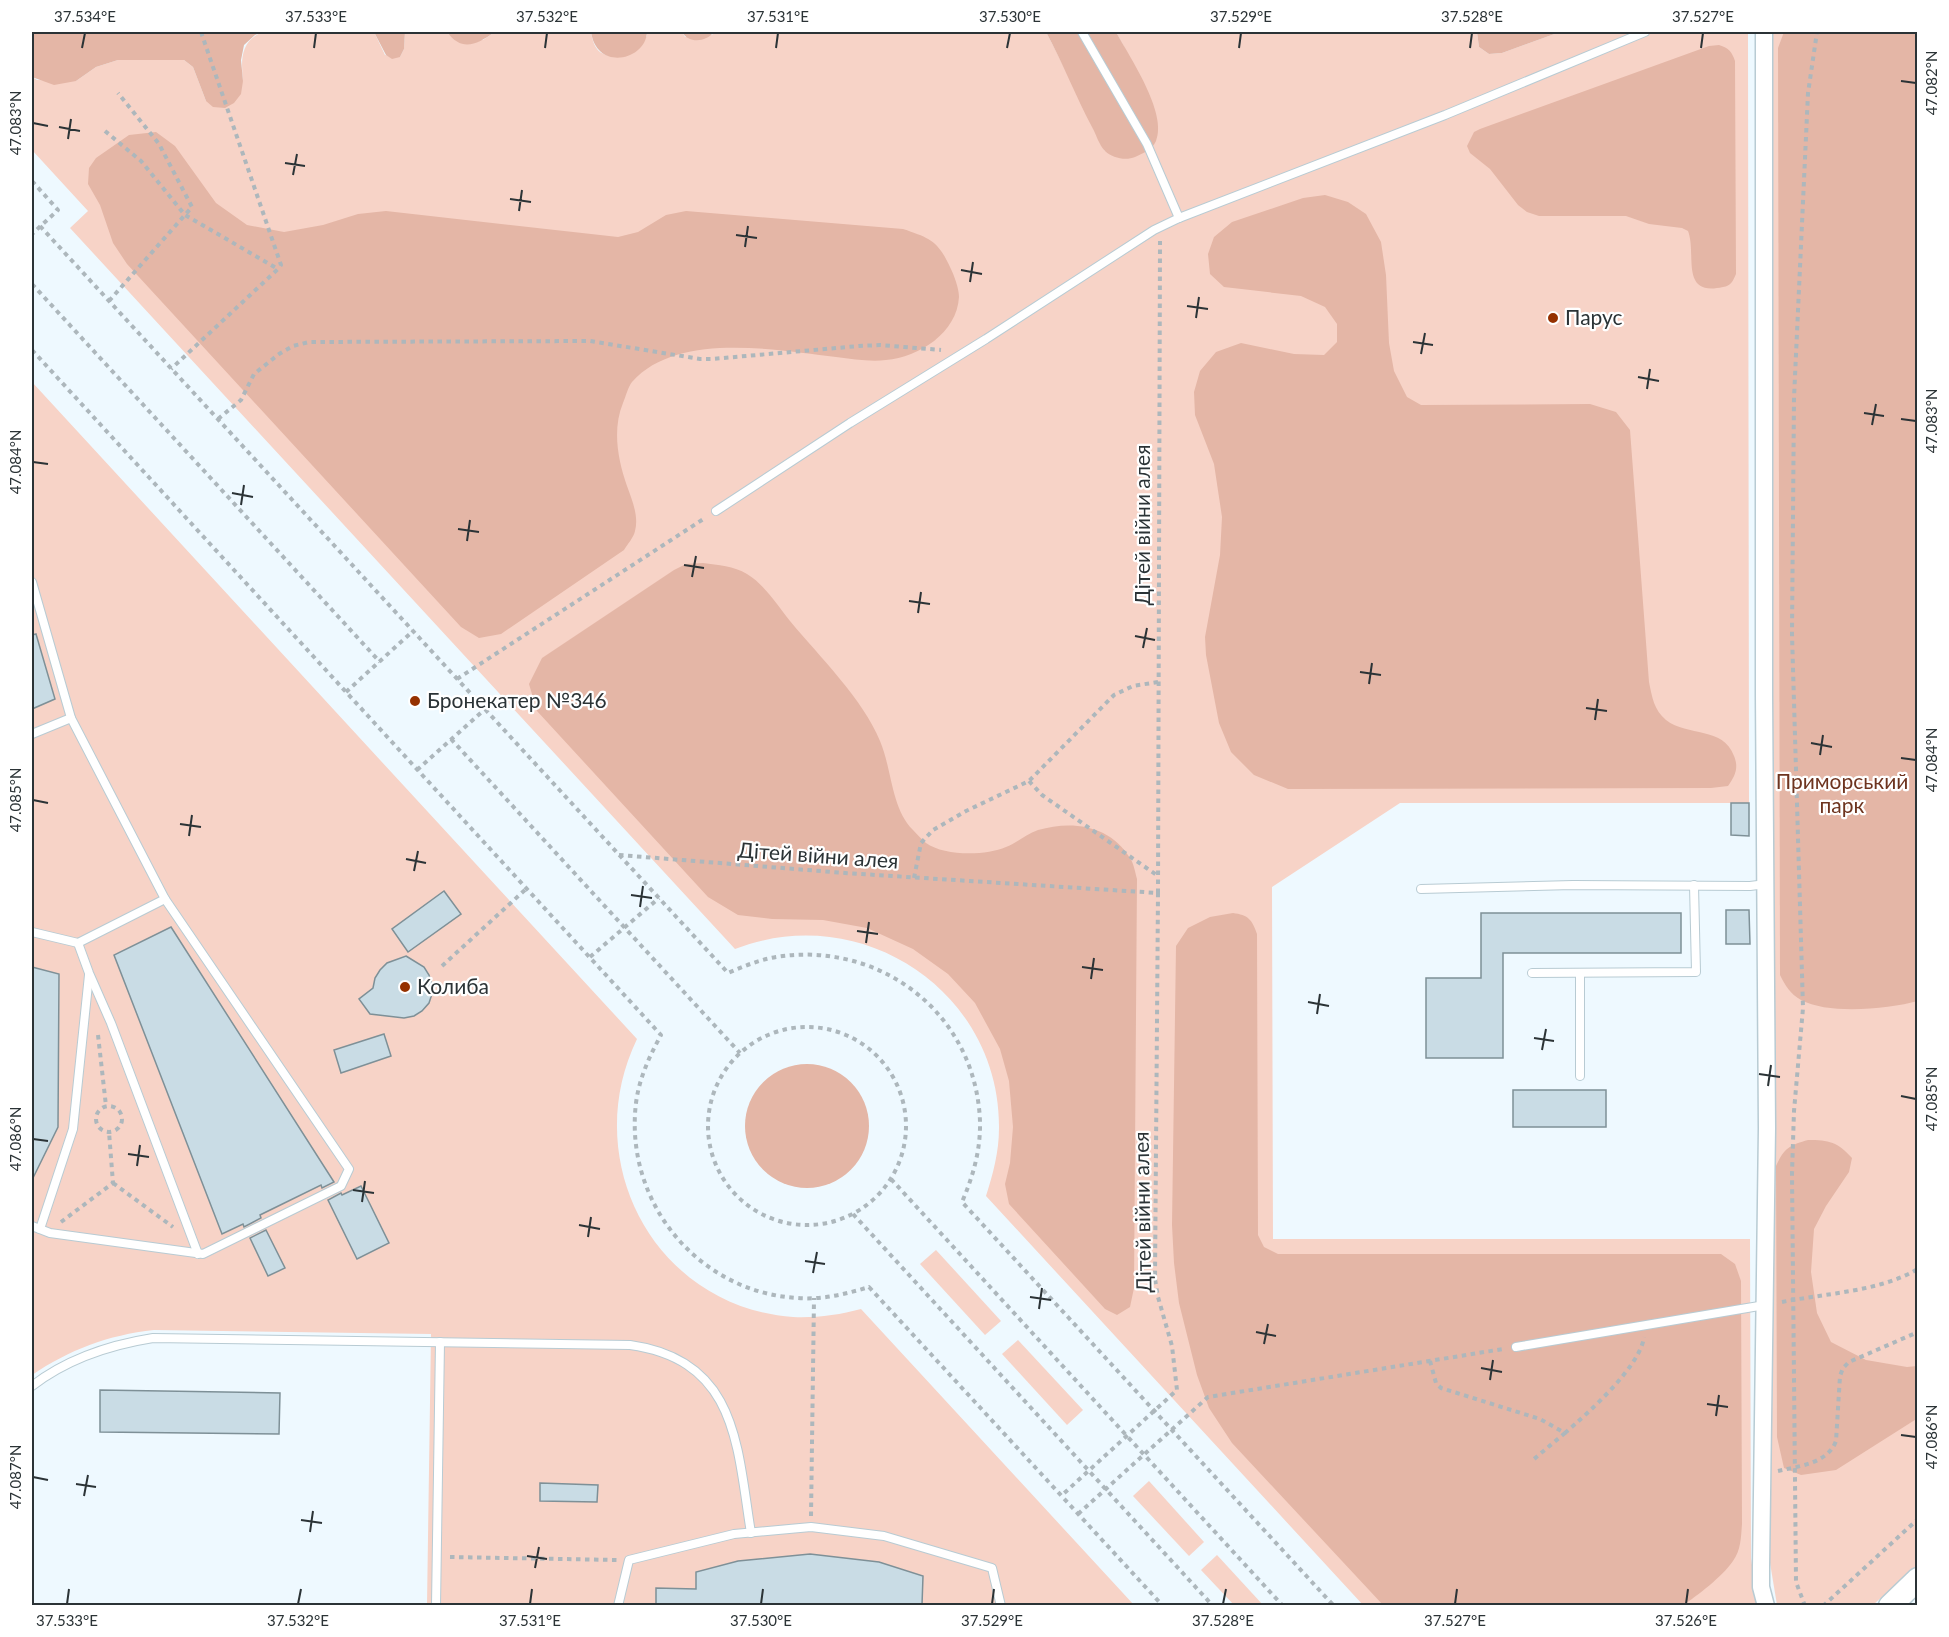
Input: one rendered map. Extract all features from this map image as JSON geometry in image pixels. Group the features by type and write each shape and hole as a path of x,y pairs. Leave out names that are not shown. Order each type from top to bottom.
{"main road":[{"path":"1890,1605 1917,1580"}],"street":[{"path":"1764,32 1766,884 1765,1305 1761,1587 1766,1605"}],"lane":[{"path":"1082,32 1147,144 1179,219"},
{"path":"716,511 850,423 1159,228 1445,115 1645,32"},
{"path":"32,582 71,718 165,899 349,1169 341,1186 202,1254 40,1229 72,1129 89,973"},
{"path":"32,734 71,718"},
{"path":"1421,889 1766,884"},
{"path":"1532,973 1696,972 1694,885"},
{"path":"32,932 78,943 165,899"},
{"path":"78,943 111,1023 198,1254"},
{"path":"1580,973 1580,1076"},
{"path":"1516,1347 1765,1305"},
{"path":"32,1386 57,1369 94,1352 153,1338 646,1347 678,1359 715,1391 730,1420 735,1436 751,1533"},
{"path":"436,1605 440,1342"},
{"path":"618,1605 630,1560 734,1534 811,1527 885,1536 992,1568 1000,1605"}],"path":[{"path":"171,369 281,265 201,32"},
{"path":"1805,1605 1796,1582 1792,1164 1803,1008 1792,634 1794,398 1808,93 1817,32"},
{"path":"109,301 192,207 159,144 118,93"},
{"path":"105,131 141,161 185,215 278,269"},
{"path":"32,181 58,210 32,234"},
{"path":"40,226 729,973 774,957 797,954 845,958 890,975 928,1003 944,1021 964,1055 975,1085 980,1132 977,1156 962,1202 1332,1604"},
{"name":"Дітей війни алея","path":"1155,1411 1177,1390 1172,1346 1155,1279 1161,262 1159,228"},
{"path":"32,284 380,662"},
{"path":"218,419 241,400 254,374 279,354 293,346 309,342 590,341 700,359 859,346 963,353"},
{"path":"32,350 661,1035 641,1078 634,1125 641,1173 649,1195 674,1236 709,1268 752,1290 775,1296 814,1298 846,1294 869,1287 1163,1605"},
{"path":"457,679 716,511"},
{"path":"346,693 413,631"},
{"path":"914,878 921,843 933,830 966,811 1029,781 1114,695 1133,686 1158,682"},
{"path":"417,770 485,709"},
{"path":"451,739 740,1053"},
{"path":"1029,781 1042,795 1158,876"},
{"name":"Дітей війни алея","path":"619,855 914,878 1158,893"},
{"path":"441,966 526,889"},
{"path":"590,957 659,898"},
{"path":"97,1024 106,1106"},
{"path":"820,1028 853,1038 880,1059 891,1073 904,1105 907,1122 906,1139 902,1156 891,1179 874,1199 853,1214 829,1223 794,1225 761,1214 734,1193 715,1164 708,1131 712,1096 719,1080 728,1066 754,1042 785,1029 820,1028"},
{"path":"106,1106 114,1107 122,1117 117,1129 109,1132 101,1129 96,1119 99,1110 106,1106"},
{"path":"109,1132 113,1183 194,1243"},
{"path":"891,1179 1283,1605"},
{"path":"40,1229 113,1183"},
{"path":"853,1214 1213,1605"},
{"path":"1765,1305 1883,1284 1917,1269"},
{"path":"811,1527 814,1298"},
{"path":"1534,1460 1608,1392 1634,1361 1641,1350 1644,1324"},
{"path":"1763,1474 1795,1467 1828,1455 1836,1441 1838,1390 1843,1368 1849,1362 1917,1332"},
{"path":"1078,1514 1208,1397 1516,1347"},
{"path":"1430,1361 1436,1383 1441,1388 1540,1419 1565,1433"},
{"path":"1062,1496 1155,1411"},
{"path":"1823,1605 1917,1519"},
{"path":"436,1557 630,1560"},
{"path":"1326,1605 1332,1604"}],"green space":[{"path":"32,32 262,32 244,45 241,60 243,81 241,94 234,103 225,108 213,107 206,101 193,67 184,60 118,60 96,67 76,81 54,85 32,77"},
{"path":"262,32 374,32 385,55 400,57 404,49 405,32 447,32 483,40 495,32 591,32 597,49 605,55 624,57 647,36 647,32 682,32 685,37 712,35 714,32 1046,32 1105,151 1154,108 1116,32 1477,32 1479,47 1489,54 1502,53 1560,32 1748,32 1749,803 1400,803 1272,887 1273,1239 1750,1239 1751,1558 1758,1605 1363,1605 986,1196 999,1137 993,1079 976,1035 949,998 915,969 874,948 830,937 783,937 735,949 70,228 88,211 32,150 32,77 37,80 76,81 96,67 118,60 184,60 193,67 206,101 243,81 242,59 246,46"},
{"path":"374,32 405,32 404,49 400,57 392,59 386,55"},
{"path":"447,32 495,32 475,43 464,44 458,42"},
{"path":"591,32 647,32 645,42 639,49 621,58 602,53 595,45"},
{"path":"682,32 714,32 702,40 693,40"},
{"path":"1046,32 1116,32 1138,70 1157,116 1156,141 1150,149 1128,159 1115,157 1105,151 1099,143"},
{"path":"1477,32 1560,32 1502,53 1489,54 1479,47"},
{"name":"Приморський парк","path":"1766,32 1917,32 1918,1564 1873,1605 1777,1605 1769,1557"},
{"path":"1784,32 1917,32 1918,1001 1875,1008 1842,1009 1813,1005 1794,995 1780,975 1778,48"},
{"path":"1719,45 1730,51 1735,61 1736,274 1728,286 1709,288 1700,286 1695,280 1688,231 1682,228 1649,224 1626,216 1539,216 1527,212 1518,205 1490,169 1470,153 1467,146 1474,132 1480,129 1709,46"},
{"path":"156,132 175,146 216,203 247,225 284,232 323,225 358,214 386,211 618,237 638,232 666,215 686,211 903,229 927,238 946,258 957,286 959,297 957,310 944,332 934,341 899,358 880,361 757,348 728,348 701,350 674,356 651,366 632,382 618,424 619,455 636,514 636,525 632,538 624,550 501,634 479,638 461,627 127,264 113,243 100,205 88,184 89,168 96,158 129,135"},
{"path":"1325,195 1348,202 1366,214 1381,242 1386,275 1389,343 1394,371 1407,397 1421,405 1590,404 1616,412 1630,430 1649,682 1653,698 1656,708 1666,720 1684,729 1713,736 1722,740 1729,747 1734,756 1736,768 1728,786 1711,788 1288,789 1254,775 1231,752 1219,723 1206,655 1205,637 1220,555 1222,517 1214,464 1195,415 1194,392 1200,371 1216,352 1241,343 1294,354 1324,355 1337,342 1337,324 1325,307 1301,296 1224,287 1210,274 1208,254 1214,237 1232,222 1303,198"},
{"path":"32,382 637,1039 621,1086 617,1132 624,1178 641,1220 667,1257 702,1286 744,1307 793,1317 827,1316 861,1309 1134,1605 427,1605 431,1334 154,1330 137,1332 90,1345 60,1358 32,1375"},
{"path":"703,563 742,571 759,583 840,678 863,709 880,741 900,811 913,830 926,843 954,852 987,852 1010,845 1038,830 1077,826 1101,832 1112,838 1131,860 1137,879 1134,1288 1130,1307 1117,1315 1105,1309 1009,1204 1005,1184 1010,1163 1013,1127 1009,1081 1000,1049 975,1003 948,974 913,949 867,928 823,920 772,919 738,915 708,897 537,711 529,684 542,658 674,570 686,564"},
{"path":"1233,913 1249,919 1257,934 1258,1235 1264,1247 1278,1254 1721,1254 1735,1264 1741,1281 1742,1524 1740,1543 1736,1557 1723,1573 1682,1606 1383,1605 1232,1443 1209,1408 1197,1375 1179,1303 1174,1263 1172,1225 1176,946 1188,928 1210,917"},
{"path":"807,1064 831,1069 851,1082 864,1102 869,1126 864,1150 851,1170 831,1183 807,1188 783,1183 763,1170 750,1150 745,1126 750,1102 763,1082 783,1069"},
{"path":"1808,1140 1833,1143 1852,1158 1849,1172 1826,1206 1814,1229 1811,1272 1817,1313 1831,1342 1866,1360 1907,1367 1917,1366 1918,1418 1836,1470 1801,1475 1784,1468 1777,1437 1776,1166 1788,1148"},
{"path":"936,1250 1001,1321 985,1335 920,1264"},
{"path":"1018,1340 1083,1410 1067,1425 1002,1354"},
{"path":"1149,1481 1204,1542 1189,1556 1133,1496"},
{"path":"1217,1555 1263,1605 1234,1605 1201,1570"}],"building":[{"path":"36,634 55,699 32,709 32,635"},
{"path":"1731,803 1749,803 1749,836 1731,835"},
{"path":"444,891 461,914 408,952 392,929"},
{"path":"1726,910 1749,910 1750,944 1726,944"},
{"path":"1481,913 1681,913 1681,953 1503,953 1503,1058 1426,1058 1426,978 1481,978"},
{"path":"171,927 334,1182 322,1188 321,1185 260,1215 261,1218 244,1227 243,1224 222,1234 114,955"},
{"path":"406,956 424,967 429,975 432,994 429,1003 414,1016 404,1018 370,1014 359,999 373,988 375,978 387,963"},
{"path":"32,967 59,974 58,1127 32,1180"},
{"path":"384,1034 391,1056 341,1073 334,1050"},
{"path":"1513,1090 1606,1090 1606,1127 1513,1127"},
{"path":"361,1186 389,1243 357,1259 328,1200"},
{"path":"266,1230 285,1268 268,1276 250,1238"},
{"path":"100,1390 280,1393 279,1434 100,1432"},
{"path":"540,1483 598,1485 597,1502 540,1501"},
{"path":"810,1554 879,1562 923,1576 922,1605 656,1605 656,1588 696,1589 696,1572 738,1561"}],"place":[{"name":"Парус","path":"1553,318"},
{"name":"Бронекатер №346","path":"415,701"},
{"name":"Колиба","path":"405,987"}]}
